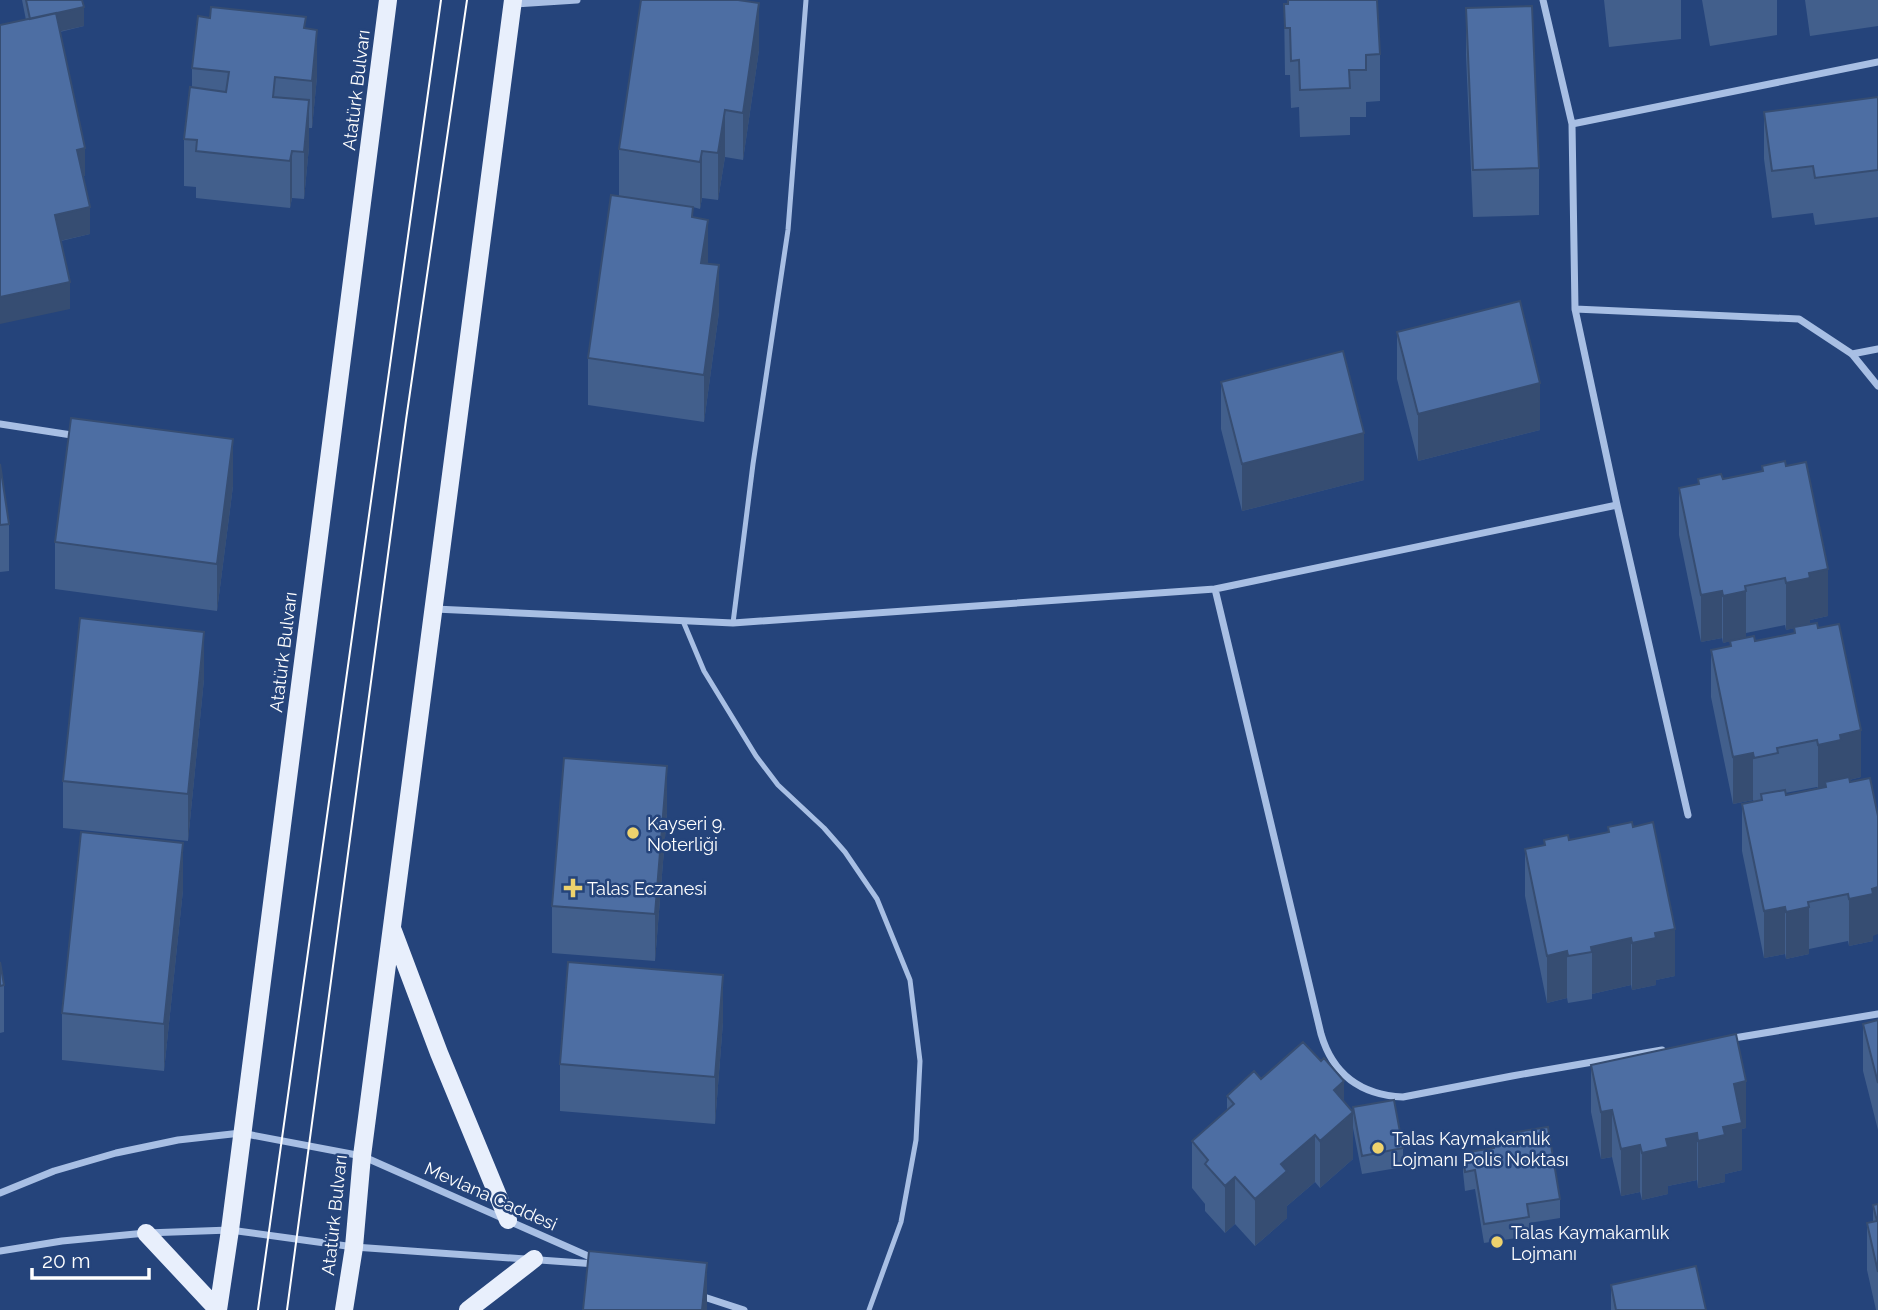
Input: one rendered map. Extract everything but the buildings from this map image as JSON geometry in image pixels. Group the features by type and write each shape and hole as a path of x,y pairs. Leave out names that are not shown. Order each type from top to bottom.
{"main road":[{"name":"Atatürk Bulvarı","path":"218,1310 388,0"},
{"name":"Atatürk Bulvarı","path":"344,1310 512,2"},
{"path":"392,929 439,1053 508,1220"},
{"path":"146,1233 218,1310"},
{"path":"468,1310 534,1259"}],"street":[{"path":"512,2 577,0"},
{"path":"1543,0 1572,124 1575,309 1688,815"},
{"path":"1572,124 1878,62"},
{"path":"1575,309 1798,319 1852,354 1878,386"},
{"path":"1852,354 1878,349"},
{"path":"0,424 80,436"},
{"path":"433,609 733,623 1215,589 1617,505"},
{"path":"1215,589 1321,1034 1326,1051 1335,1065 1350,1080 1368,1091 1403,1097 1674,1048"},
{"path":"1715,1041 1878,1014"},
{"name":"Mevlana Caddesi","path":"0,1193 54,1171 116,1153 178,1140 242,1133 362,1156 607,1265 354,1247 230,1230 146,1233 62,1241 0,1251"},
{"path":"694,1293 744,1310"}],"lane":[{"path":"733,623 753,464 788,230 806,0"},
{"path":"683,621 704,671 756,756 778,785 838,844 877,899 910,980 920,1061 916,1140 901,1222 869,1310"}],"tram line":[{"path":"258,1310 441,0"},
{"path":"287,1310 406,420 467,0"}],"place":[{"name":"Kayseri 9. Noterliği","path":"633,833"},
{"name":"Talas Eczanesi","path":"573,888"},
{"name":"Talas Kaymakamlık Lojmanı Polis Noktası","path":"1378,1148"},
{"name":"Talas Kaymakamlık Lojmanı","path":"1497,1242"}]}
